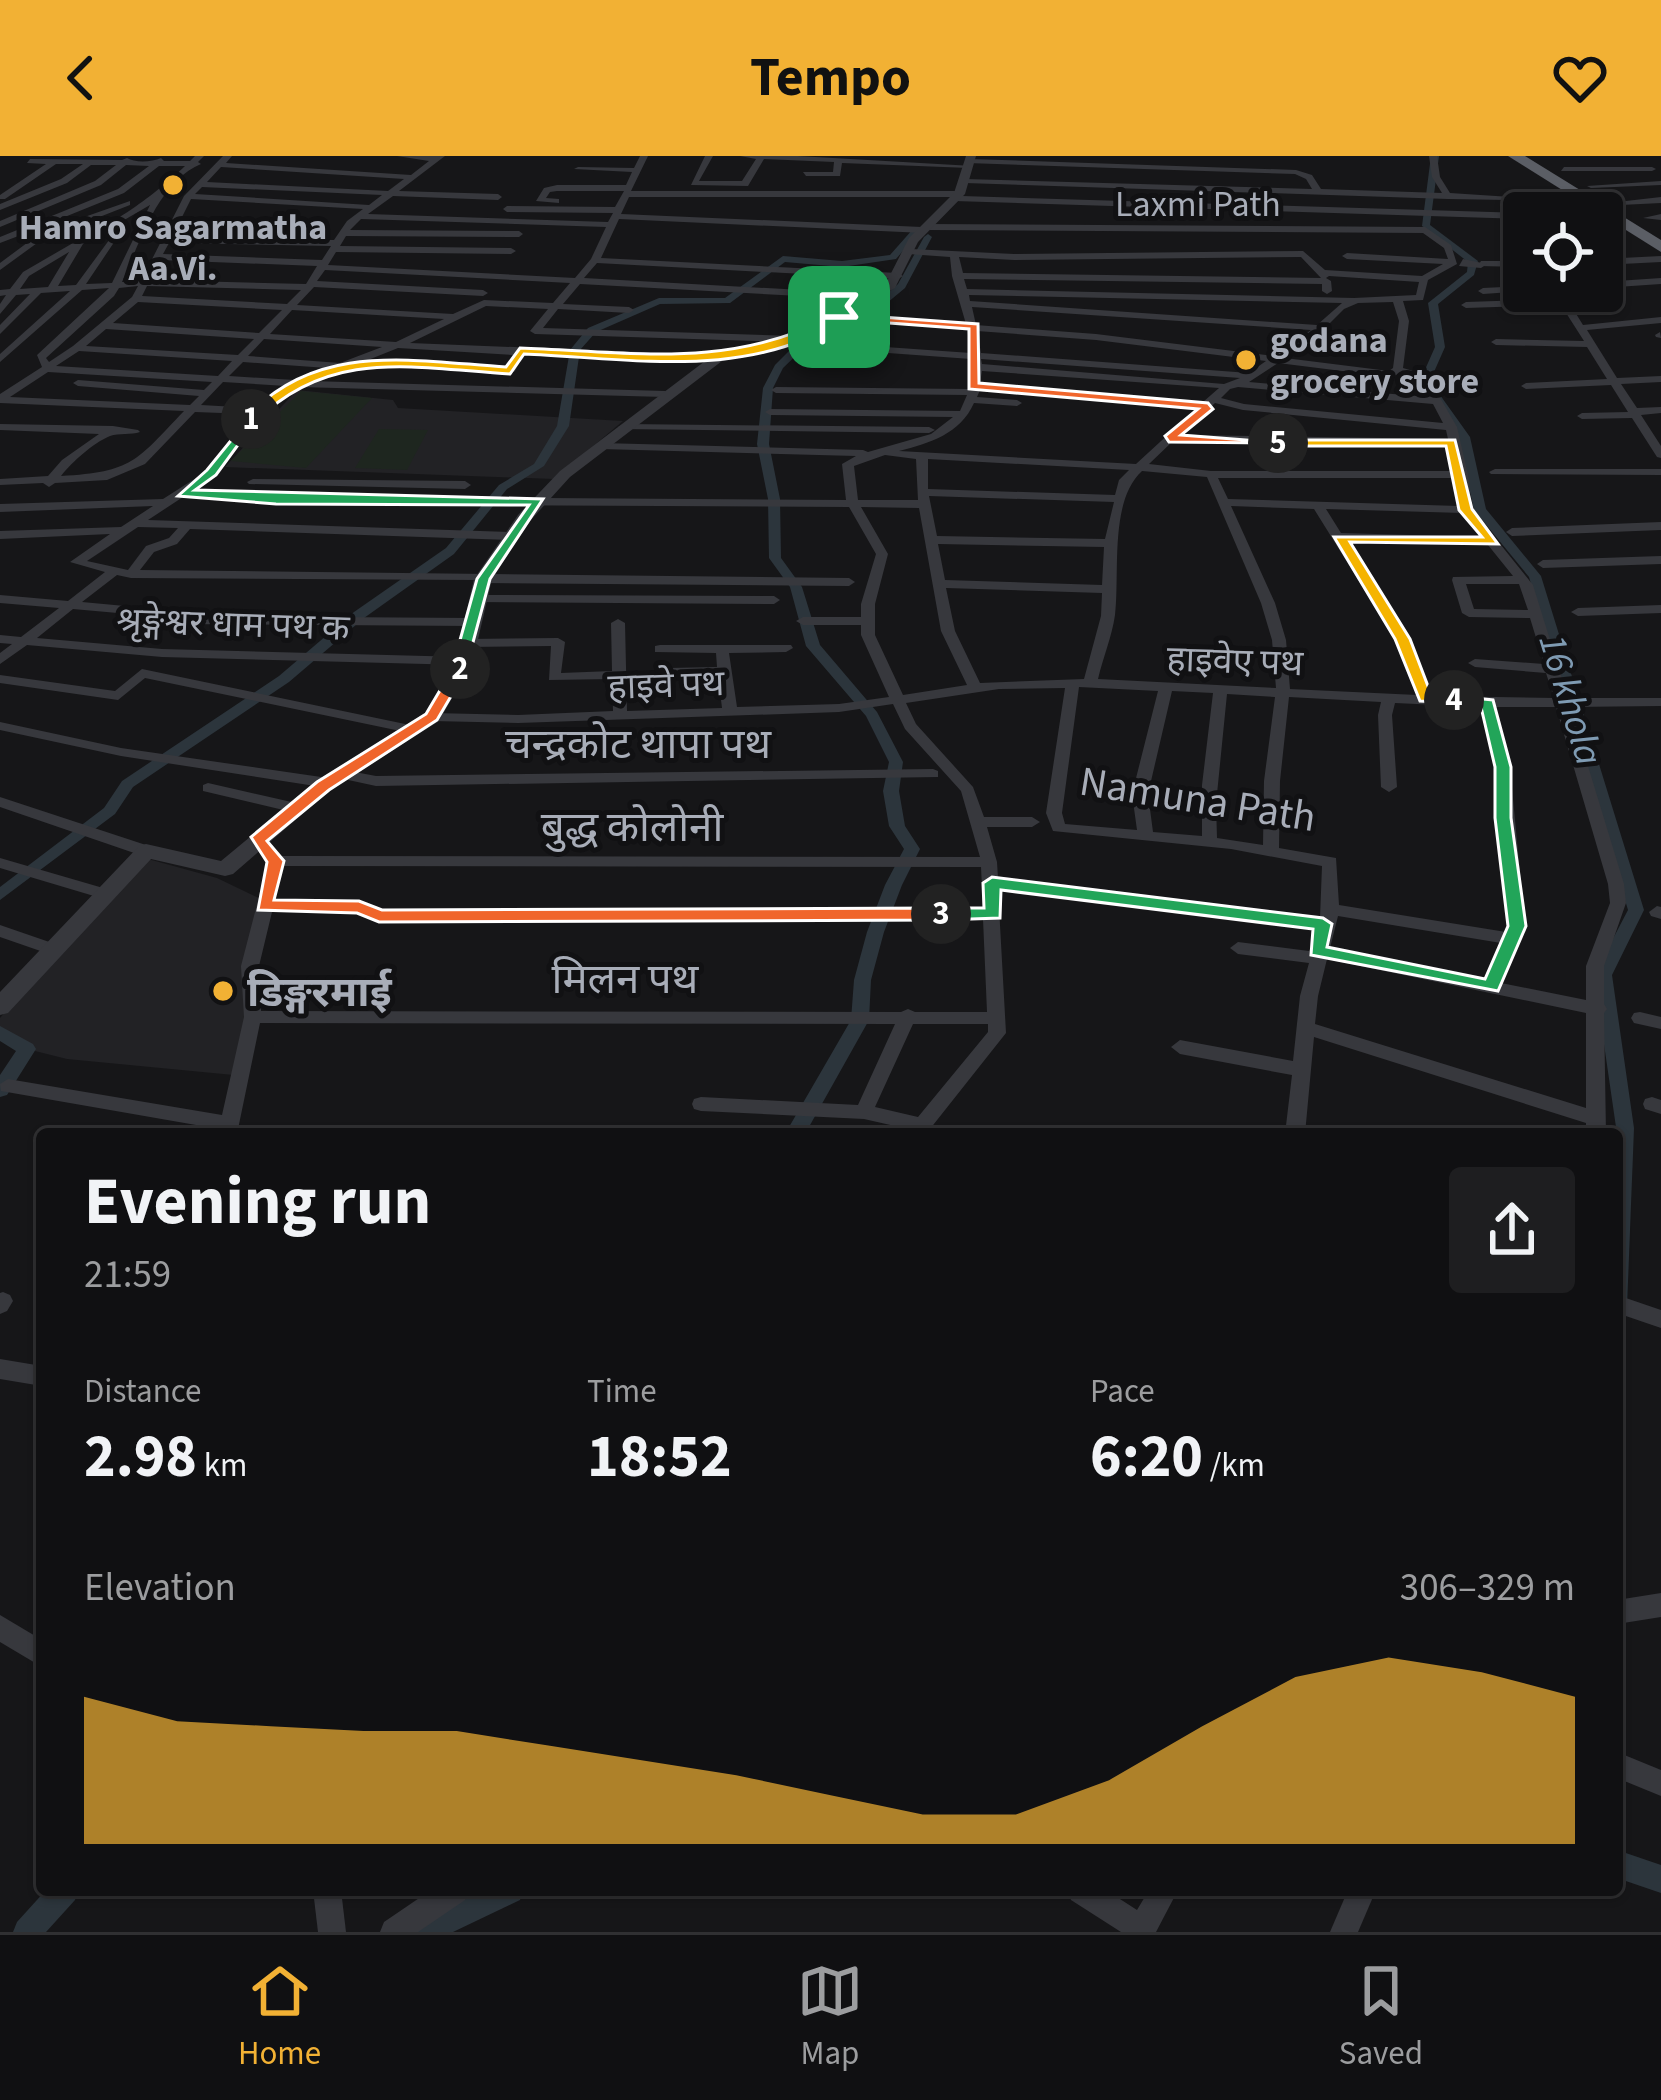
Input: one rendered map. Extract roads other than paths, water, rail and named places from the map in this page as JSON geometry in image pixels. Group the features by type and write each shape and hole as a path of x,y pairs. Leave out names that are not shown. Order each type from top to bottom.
{"highway":[{"path":"1515,156 1661,247"},
{"path":"1528,156 1661,236"}],"street":[{"path":"401,156 438,158"},
{"path":"535,331 595,260 644,156"},
{"path":"709,156 694,183 745,184 761,157"},
{"path":"744,156 865,159 964,177 1199,204 1503,216"},
{"path":"1051,156 1306,174 1317,190"},
{"path":"1432,156 1436,177 1448,196"},
{"path":"0,482 107,477 141,462 310,286 357,216 438,158"},
{"path":"0,185 34,162 52,159 195,160 411,176"},
{"path":"0,203 52,159"},
{"path":"0,224 98,183 127,159"},
{"path":"804,178 810,159"},
{"path":"865,159 863,174 897,174"},
{"path":"0,203 64,181 92,160"},
{"path":"0,240 121,191 161,160"},
{"path":"0,311 26,274 162,192 195,160"},
{"path":"804,178 837,174 838,160"},
{"path":"0,399 77,348 136,299 188,196 223,162"},
{"path":"804,178 818,187 1190,163"},
{"path":"578,169 634,170"},
{"path":"1564,169 1652,169"},
{"path":"106,326 257,339 718,358 797,342 874,297 898,276 916,241 964,177"},
{"path":"357,216 523,222 964,177 1503,197"},
{"path":"200,184 498,197"},
{"path":"1591,185 1661,184"},
{"path":"618,209 557,188 547,190 540,201 916,241 939,254 1303,254 1324,277 1328,298"},
{"path":"57,237 76,223 162,192"},
{"path":"47,369 41,357 106,301 162,192"},
{"path":"188,196 368,206 618,209 916,241"},
{"path":"1414,213 1422,196"},
{"path":"1623,202 1661,200"},
{"path":"1199,204 1210,229"},
{"path":"1414,213 1459,262"},
{"path":"1647,218 1661,217"},
{"path":"477,307 523,222"},
{"name":"Laxmi Path","path":"916,241 1210,229 1425,230"},
{"path":"21,232 81,241 511,251"},
{"path":"343,233 519,234"},
{"path":"0,267 43,235"},
{"path":"0,359 79,288 113,239"},
{"path":"0,331 45,290 81,241"},
{"path":"920,1128 997,1033 992,883 968,790 910,726 900,695 868,635 882,554 852,503 848,464 868,453 946,430 973,392 974,326 954,254"},
{"path":"1347,256 1503,264"},
{"path":"1623,261 1661,259"},
{"path":"595,260 898,276"},
{"path":"957,276 1424,279 1459,262"},
{"path":"158,263 321,267 874,297"},
{"path":"963,298 1397,299 1424,296 1424,279"},
{"path":"1623,284 1661,281"},
{"path":"0,293 146,283 483,293"},
{"path":"1483,291 1503,290"},
{"path":"963,298 1320,328"},
{"path":"136,299 451,316"},
{"path":"1397,299 1404,321 1398,370"},
{"path":"1081,683 1108,616 1110,543 1125,480 1237,382 1356,300"},
{"path":"629,310 492,302 302,381 256,411 211,473 76,562 131,574 849,582"},
{"path":"1466,305 1503,304"},
{"path":"1571,312 1661,454"},
{"path":"839,317 974,326 1390,374 1398,370 1423,377 1451,435 1466,510 1523,580 1536,614 1616,884 1618,902 1595,966 1597,1126 1306,1028"},
{"path":"1581,328 1661,320"},
{"path":"514,330 975,352 1437,401"},
{"path":"1496,342 1588,344"},
{"path":"77,348 341,365"},
{"path":"355,361 510,371 520,351"},
{"path":"0,802 146,851 225,869 296,808 432,717 464,661 484,577 538,502 664,394 718,358"},
{"path":"974,367 1237,382"},
{"path":"47,369 567,394 664,394"},
{"path":"32,378 203,393"},
{"path":"1526,386 1661,379"},
{"path":"776,390 973,392 1211,403 1451,435"},
{"path":"973,392 1017,403"},
{"path":"0,399 256,411"},
{"path":"1582,416 1661,410"},
{"path":"770,412 961,414"},
{"path":"221,421 241,434"},
{"path":"49,483 66,462 116,426"},
{"path":"0,427 116,426 134,432"},
{"path":"624,427 946,430"},
{"path":"1169,438 1451,435"},
{"path":"601,446 868,453 1211,474 1462,475"},
{"path":"922,457 924,498 948,631 975,687"},
{"path":"1495,472 1661,472"},
{"path":"1211,474 1275,622 1283,692 1272,781 1271,851"},
{"path":"254,482 467,490 538,502 774,505 924,498 1121,499"},
{"path":"182,493 276,500 467,490"},
{"path":"0,522 6,508 161,502"},
{"path":"1223,502 1466,510"},
{"path":"1318,506 1402,639 1425,698"},
{"path":"0,535 127,526 511,536"},
{"path":"1512,532 1661,526"},
{"path":"131,574 150,549 173,541 184,529"},
{"path":"1341,537 1493,541"},
{"path":"934,540 1110,543"},
{"path":"1543,564 1661,560"},
{"path":"0,660 112,573"},
{"path":"1523,580 1458,580 1469,613 1536,614"},
{"path":"941,584 1108,590"},
{"path":"0,598 168,617 472,622"},
{"path":"478,599 774,600"},
{"path":"1578,612 1661,609"},
{"path":"802,621 867,621"},
{"path":"618,623 620,715"},
{"name":"श्रृङ्गेश्वर धाम पथ क","path":"0,639 464,661"},
{"path":"467,643 558,642 554,677 618,675"},
{"path":"660,650 786,648"},
{"path":"722,650 730,712"},
{"path":"1475,663 1552,669"},
{"path":"669,672 724,671"},
{"path":"0,679 118,696 142,673 410,729"},
{"name":"हाइवेए पथ","path":"900,695 1081,683 1488,703 1661,703"},
{"name":"Namuna Path","path":"1081,683 1054,813 1059,828 1210,843 1330,862 1327,916 1298,1069 1295,1128"},
{"path":"1145,836 1140,794 1166,688"},
{"path":"1210,843 1206,812 1219,736 1220,690"},
{"name":"हाइवे पथ","path":"432,717 730,712 861,703 900,695"},
{"path":"1389,787 1385,716 1390,697"},
{"path":"1488,703 1503,767 1503,818 1517,926 1491,986"},
{"name":"चन्द्रकोट थापा पथ","path":"0,726 166,759 336,779 933,774"},
{"path":"208,788 296,808"},
{"path":"979,822 1032,822"},
{"path":"229,1128 253,1018 250,966 276,861 257,841"},
{"path":"0,1007 146,851"},
{"name":"बुद्ध कोलोनी","path":"276,861 989,862"},
{"path":"0,863 104,894"},
{"path":"992,883 1508,938"},
{"path":"264,906 359,907 379,916 883,914 995,923"},
{"path":"0,931 52,949"},
{"path":"1238,948 1317,955 1598,1010"},
{"path":"864,1112 902,1015"},
{"name":"मिलन पथ","path":"253,1018 998,1018"},
{"path":"1640,1018 1661,1023"},
{"path":"1180,1047 1298,1069"},
{"path":"8,1086 224,1128"},
{"path":"701,1104 864,1112 916,1128"},
{"path":"1623,1306 1660,1319"},
{"path":"0,1369 36,1375"},
{"path":"1623,1611 1661,1605"},
{"path":"0,1627 36,1651"},
{"path":"1623,1768 1661,1784"},
{"path":"394,1932 446,1896"},
{"path":"1090,1896 1140,1930 1160,1896"},
{"path":"1344,1932 1359,1896"}],"waterway":[{"name":"16 khola","path":"1435,156 1426,226 1473,261 1471,273 1433,303 1440,347 1425,381 1464,437 1480,510 1535,576 1636,910 1603,975 1625,1128 1623,1173"},
{"path":"0,895 110,811 127,784 284,679 359,615 450,551 503,487 538,466 563,426 575,350 592,330 659,301 727,301 783,259 842,264 893,257 916,231"},
{"path":"798,1128 860,1020 863,980 876,932 912,849 897,826 891,791 896,762 872,715 813,646 796,587 775,558 774,499 763,444 768,388 779,367 807,339 884,301 902,286 928,237"},
{"path":"0,1032 27,1049 0,1090"},
{"name":"16 khola","path":"1623,1866 1661,1879"},
{"path":"27,1932 60,1896"},
{"name":"16 khola","path":"423,1932 498,1896"}],"place":[{"name":"Hamro Sagarmatha Aa.Vi.","path":"173,185"},
{"name":"godana grocery store","path":"1246,360"},
{"name":"डिङ्गरमाई","path":"223,991"}]}
